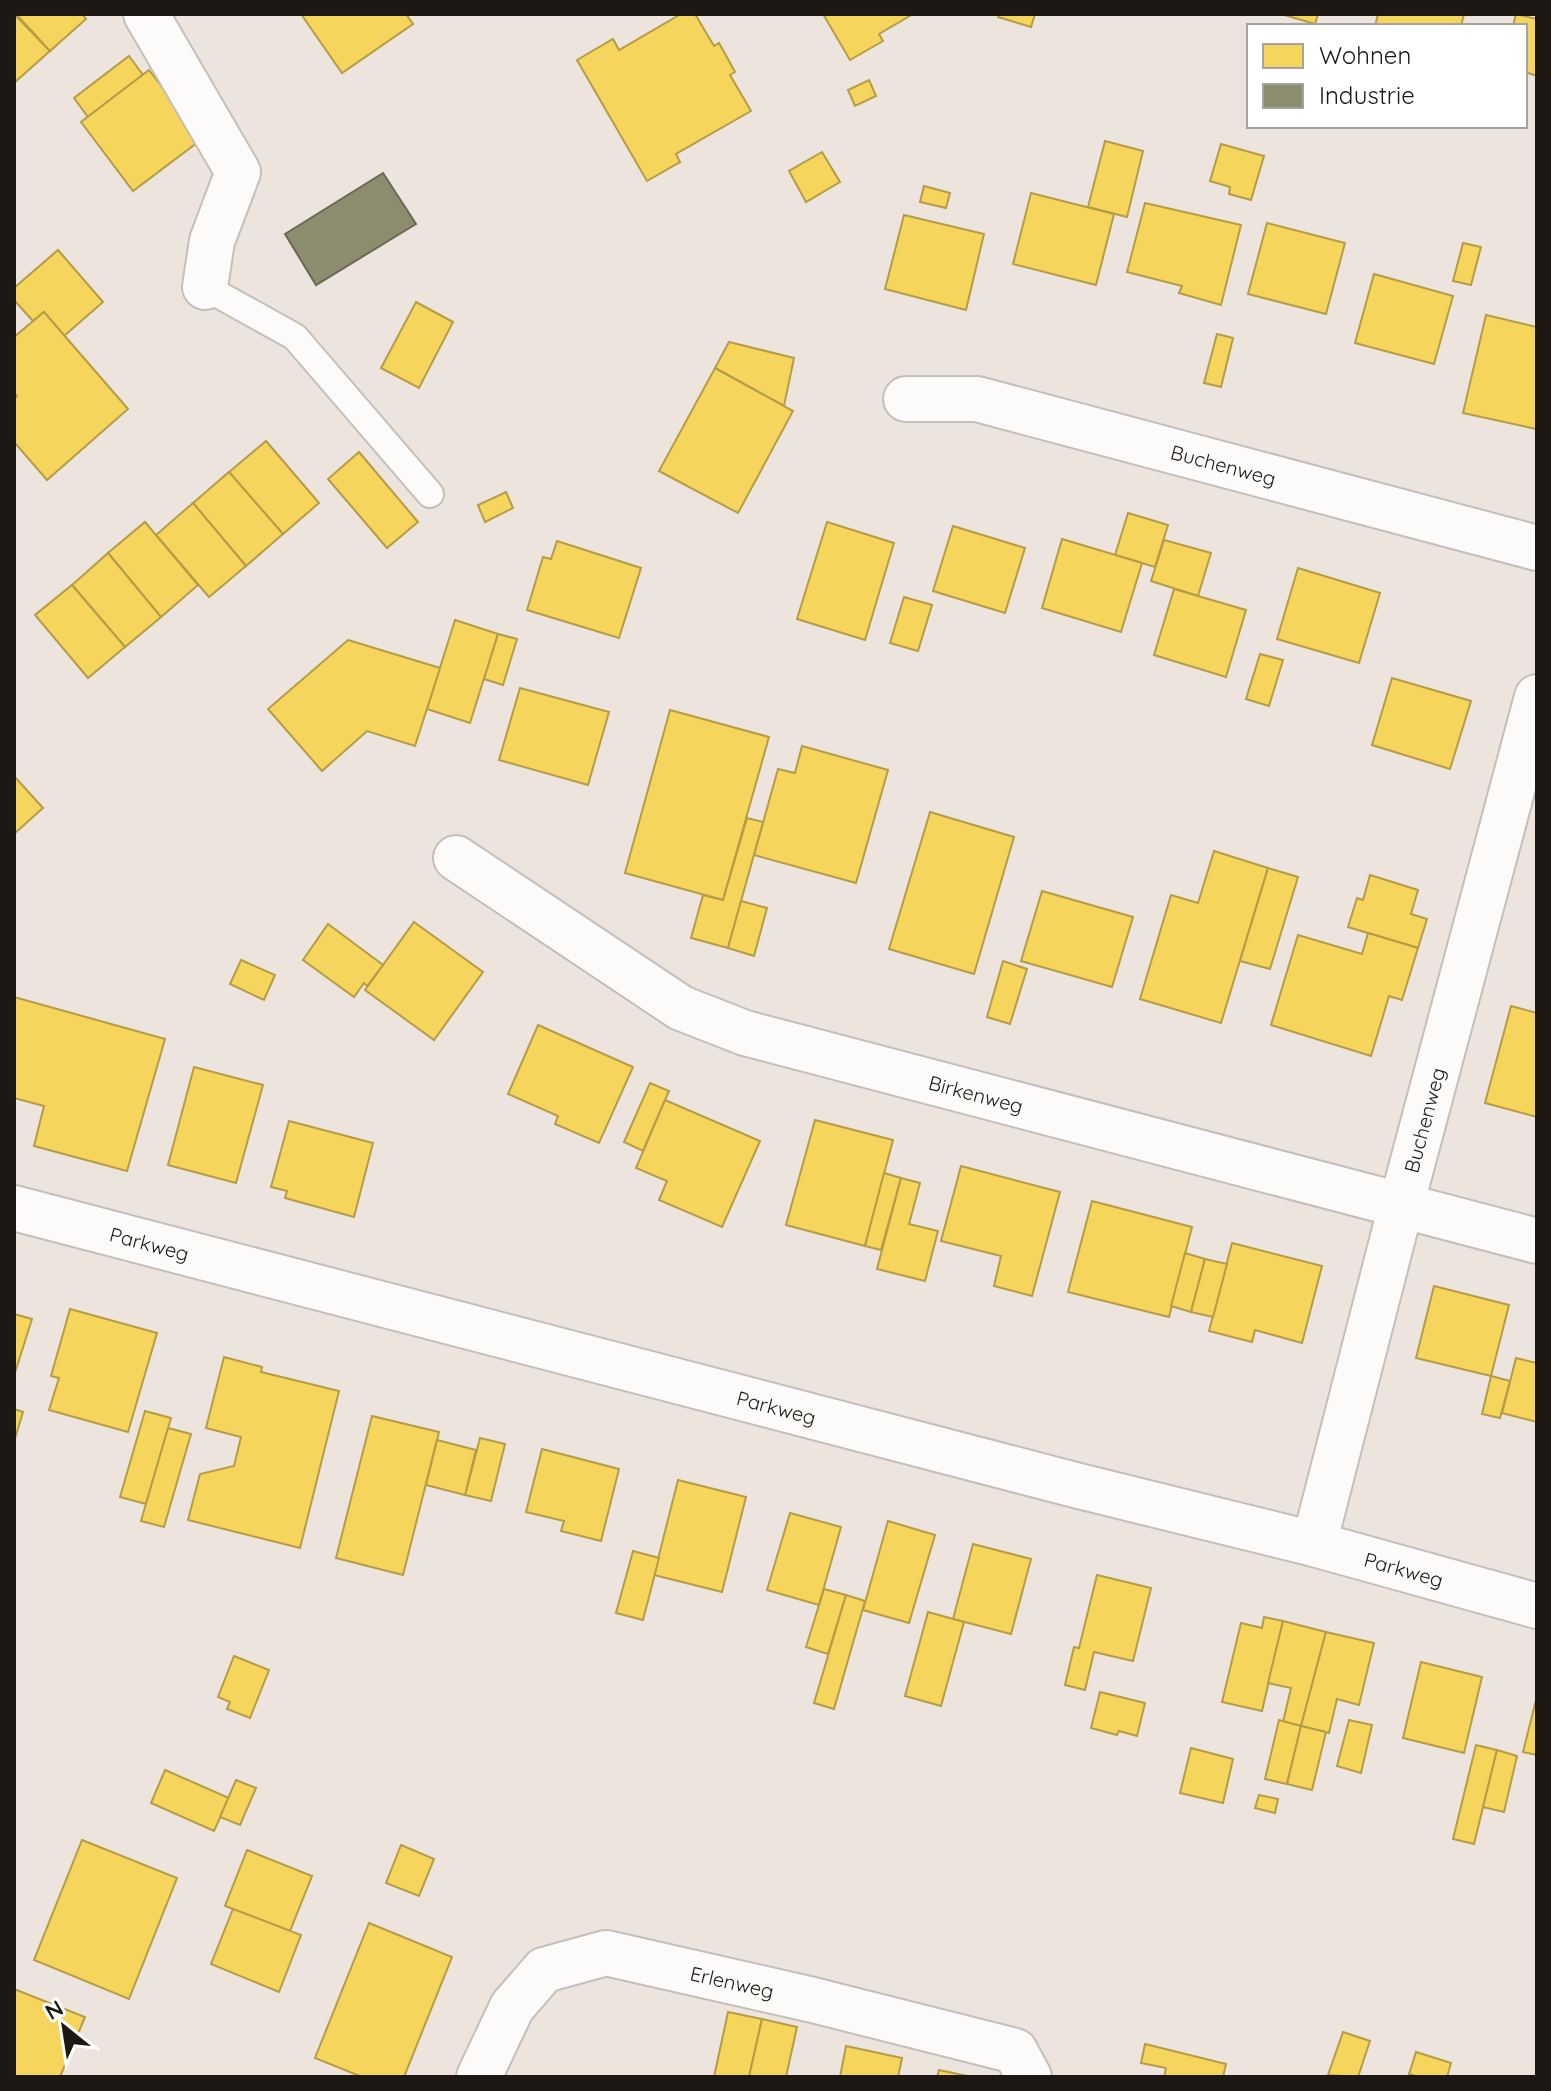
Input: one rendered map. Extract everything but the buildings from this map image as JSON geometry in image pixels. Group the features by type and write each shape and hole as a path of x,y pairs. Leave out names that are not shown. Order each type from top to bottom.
{"street":[{"path":"146,14 238,172 212,241 205,287"},
{"name":"Buchenweg","path":"906,399 977,399 1537,548"},
{"name":"Buchenweg","path":"1314,1544 1537,697"},
{"name":"Birkenweg","path":"456,858 681,1008 745,1033 1537,1241"},
{"name":"Parkweg","path":"14,1208 1075,1485 1314,1544 1537,1606"},
{"name":"Erlenweg","path":"479,2077 512,2007 544,1970 606,1953 813,2000 1015,2051 1029,2077"}],"lane":[{"path":"205,287 295,337 430,494"}]}
